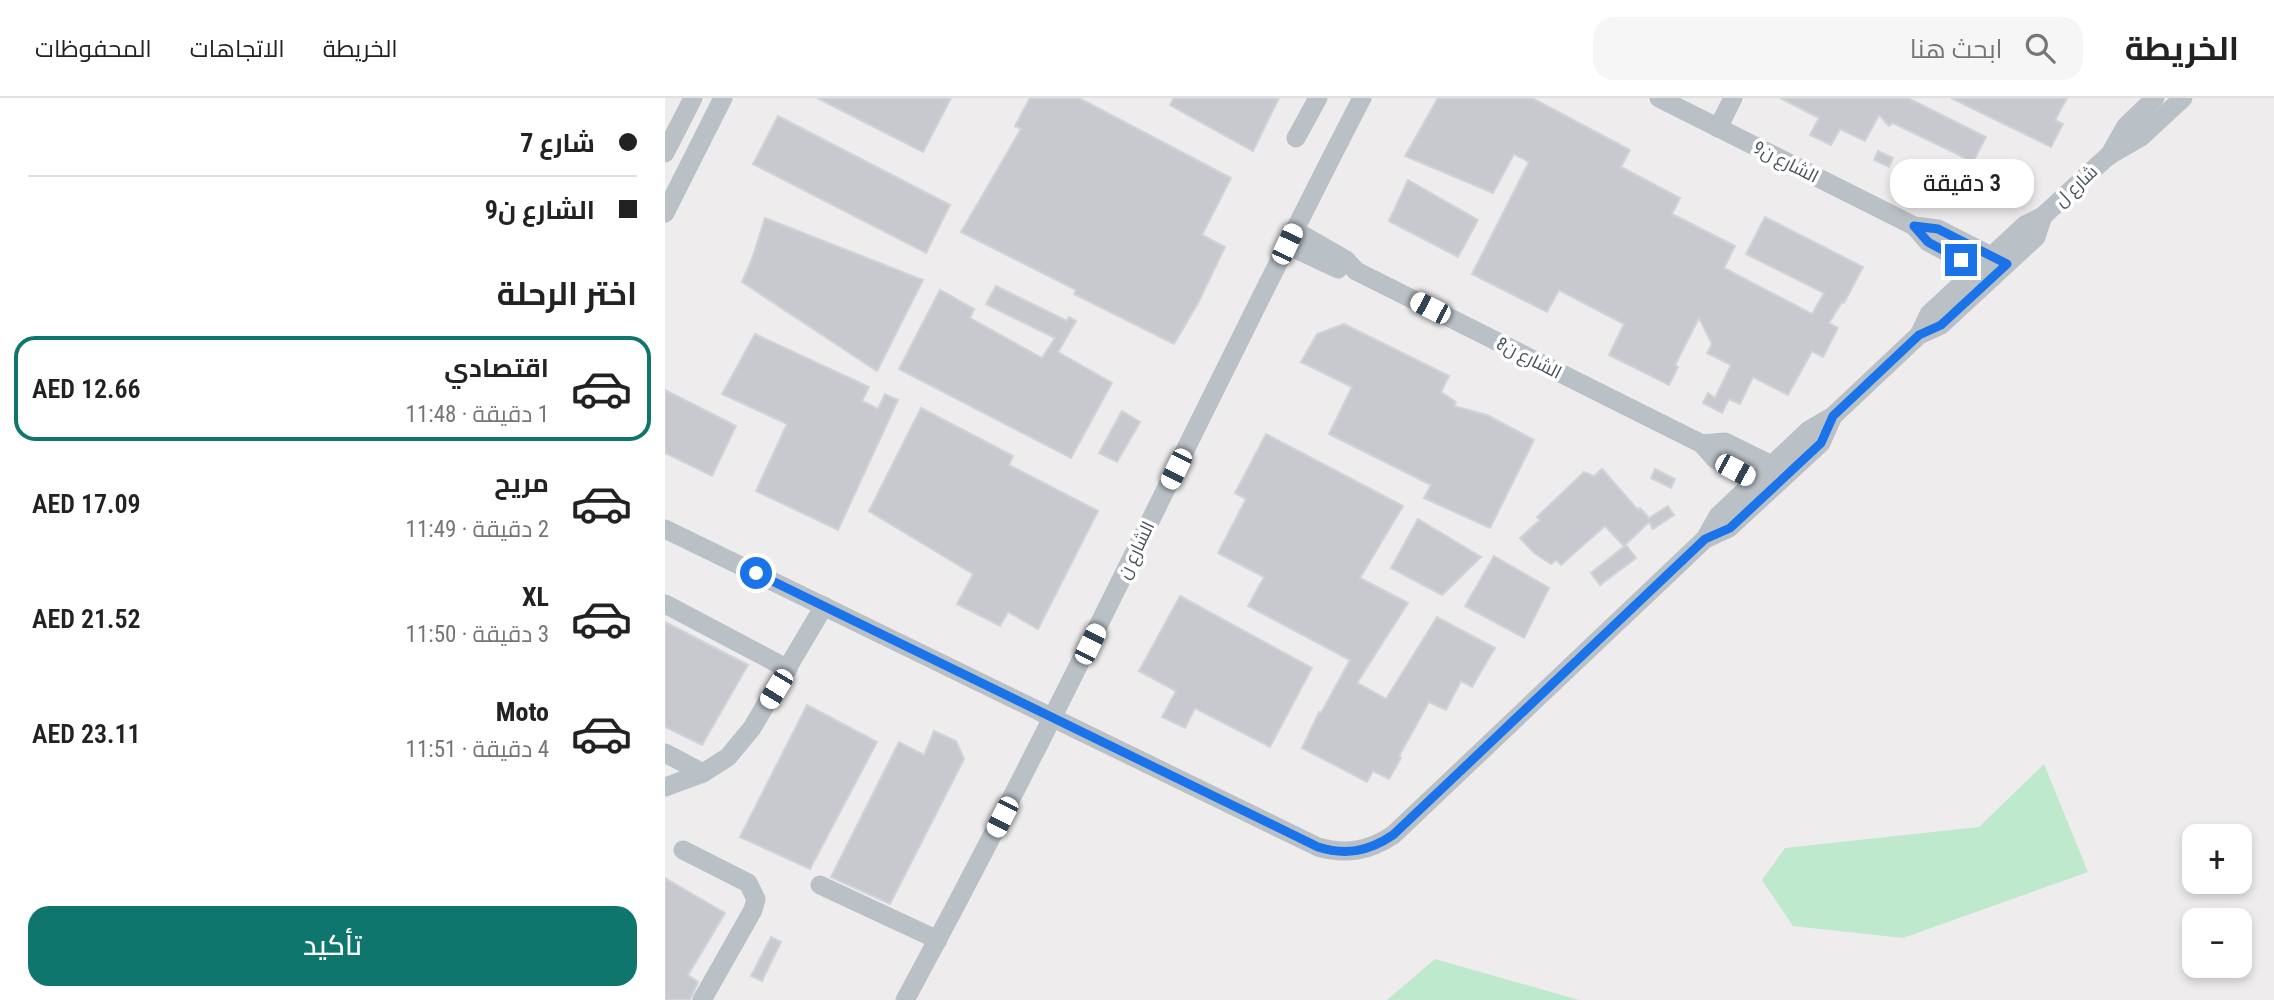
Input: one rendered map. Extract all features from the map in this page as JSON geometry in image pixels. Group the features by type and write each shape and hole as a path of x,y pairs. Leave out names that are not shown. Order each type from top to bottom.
{"street":[{"path":"665,153 693,98"},
{"path":"665,213 723,98"},
{"path":"1296,138 1318,98"},
{"name":"الشارع ن9","path":"1659,98 1914,226 1928,242 1992,266"},
{"path":"1718,128 1733,98"},
{"name":"شارع ل","path":"2108,156 2126,126 2155,98"},
{"name":"شارع ل","path":"1053,719 1318,847 1332,852 1356,852 1381,843 1393,835 1705,539 1718,516 1764,484 1780,469 1821,443 1833,416 1919,335 1929,314 1992,266 2036,237 2043,216 2108,156 2141,137 2183,98"},
{"name":"الشارع ن","path":"905,1000 1053,719 1356,100"},
{"name":"الشارع ن8","path":"1290,237 1346,260 1356,271 1702,444 1715,459 1764,484"},
{"name":"الشارع ن8","path":"1702,444 1725,442 1780,469"},
{"path":"665,529 1053,719"},
{"path":"665,604 788,669"},
{"path":"665,787 703,773 728,757 752,729 824,606"},
{"path":"665,753 703,773"},
{"path":"683,850 748,883 756,899 753,910 702,1000"},
{"path":"820,885 938,940"}],"green space":[{"path":"2044,764 2088,872 1903,938 1793,926 1762,880 1785,848 1979,827"},
{"path":"1435,959 1579,1000 1387,1000"}],"building":[{"path":"817,98 951,98 923,152"},
{"path":"1030,98 1079,98 1231,178 1202,235 1225,247 1198,303 1174,344 1074,294 1076,290 961,232 1021,129 1015,126"},
{"path":"1174,98 1279,98 1253,151 1170,105"},
{"path":"1438,98 1532,98 1630,150 1621,167 1680,198 1672,214 1735,246 1724,268 1812,314 1824,293 1746,254 1765,217 1863,267 1844,303 1842,302 1829,323 1838,328 1823,357 1812,351 1788,395 1753,377 1740,404 1729,399 1722,413 1703,403 1708,393 1715,398 1731,365 1707,353 1712,344 1699,318 1675,365 1678,367 1669,385 1609,355 1624,324 1559,290 1547,312 1472,274 1529,162 1514,154 1493,193 1405,156"},
{"path":"1780,98 1908,98 1986,137 1973,162 1893,123 1889,126 1879,115 1865,141 1840,129 1831,145 1810,135 1819,118"},
{"path":"1951,98 2067,98 2055,120 2063,124 2051,147"},
{"path":"778,116 950,205 926,253 753,164"},
{"path":"1878,151 1893,158 1889,167 1874,160"},
{"path":"1408,180 1478,220 1458,257 1389,221"},
{"path":"765,218 923,280 877,371 742,282"},
{"path":"996,286 1067,321 1069,317 1076,321 1058,352 1112,383 1071,458 899,369 940,290 974,309 970,318 1042,358 1055,338 986,304"},
{"path":"1344,324 1449,376 1441,392 1456,402 1454,406 1487,415 1534,440 1490,528 1424,498 1431,485 1329,434 1352,387 1301,362 1317,334"},
{"path":"755,334 869,387 862,401 878,409 885,394 898,400 838,530 756,491 787,424 722,394"},
{"path":"665,390 736,426 712,476 665,453"},
{"path":"921,408 1013,456 1009,465 1098,511 1038,629 1008,612 1000,626 957,604 973,574 869,511"},
{"path":"1122,411 1140,422 1117,462 1099,453"},
{"path":"1266,434 1403,506 1360,578 1408,603 1357,683 1386,699 1437,617 1495,648 1472,687 1461,681 1446,710 1429,702 1389,779 1373,771 1367,782 1302,748 1319,712 1321,713 1350,660 1248,606 1264,577 1218,553 1246,499 1235,493"},
{"path":"1602,469 1638,510 1640,508 1649,518 1668,506 1674,515 1653,529 1649,522 1624,546 1605,526 1561,565 1556,560 1551,564 1534,553 1520,538 1540,520 1537,517 1584,472 1594,476"},
{"path":"1655,469 1675,479 1671,488 1651,478"},
{"path":"1418,519 1481,557 1442,595 1391,568"},
{"path":"1626,545 1636,558 1600,585 1591,573"},
{"path":"1494,556 1549,588 1524,638 1465,606"},
{"path":"1180,596 1312,668 1270,747 1195,708 1185,728 1162,717 1176,691 1139,671"},
{"path":"665,622 748,665 702,745 665,727"},
{"path":"807,705 877,742 810,869 740,837"},
{"path":"934,731 956,741 964,759 890,904 831,877 899,742 924,755"},
{"path":"665,878 725,913 688,975 698,982 690,1000 665,1000"},
{"path":"771,937 781,942 762,981 751,976"}],"route":[{"path":"756,573 1318,847 1332,852 1356,852 1381,843 1393,835 1705,539 1730,528 1821,443 1833,416 1919,335 1941,325 2007,264 1938,229 1914,226 1928,242 1961,260"}]}
